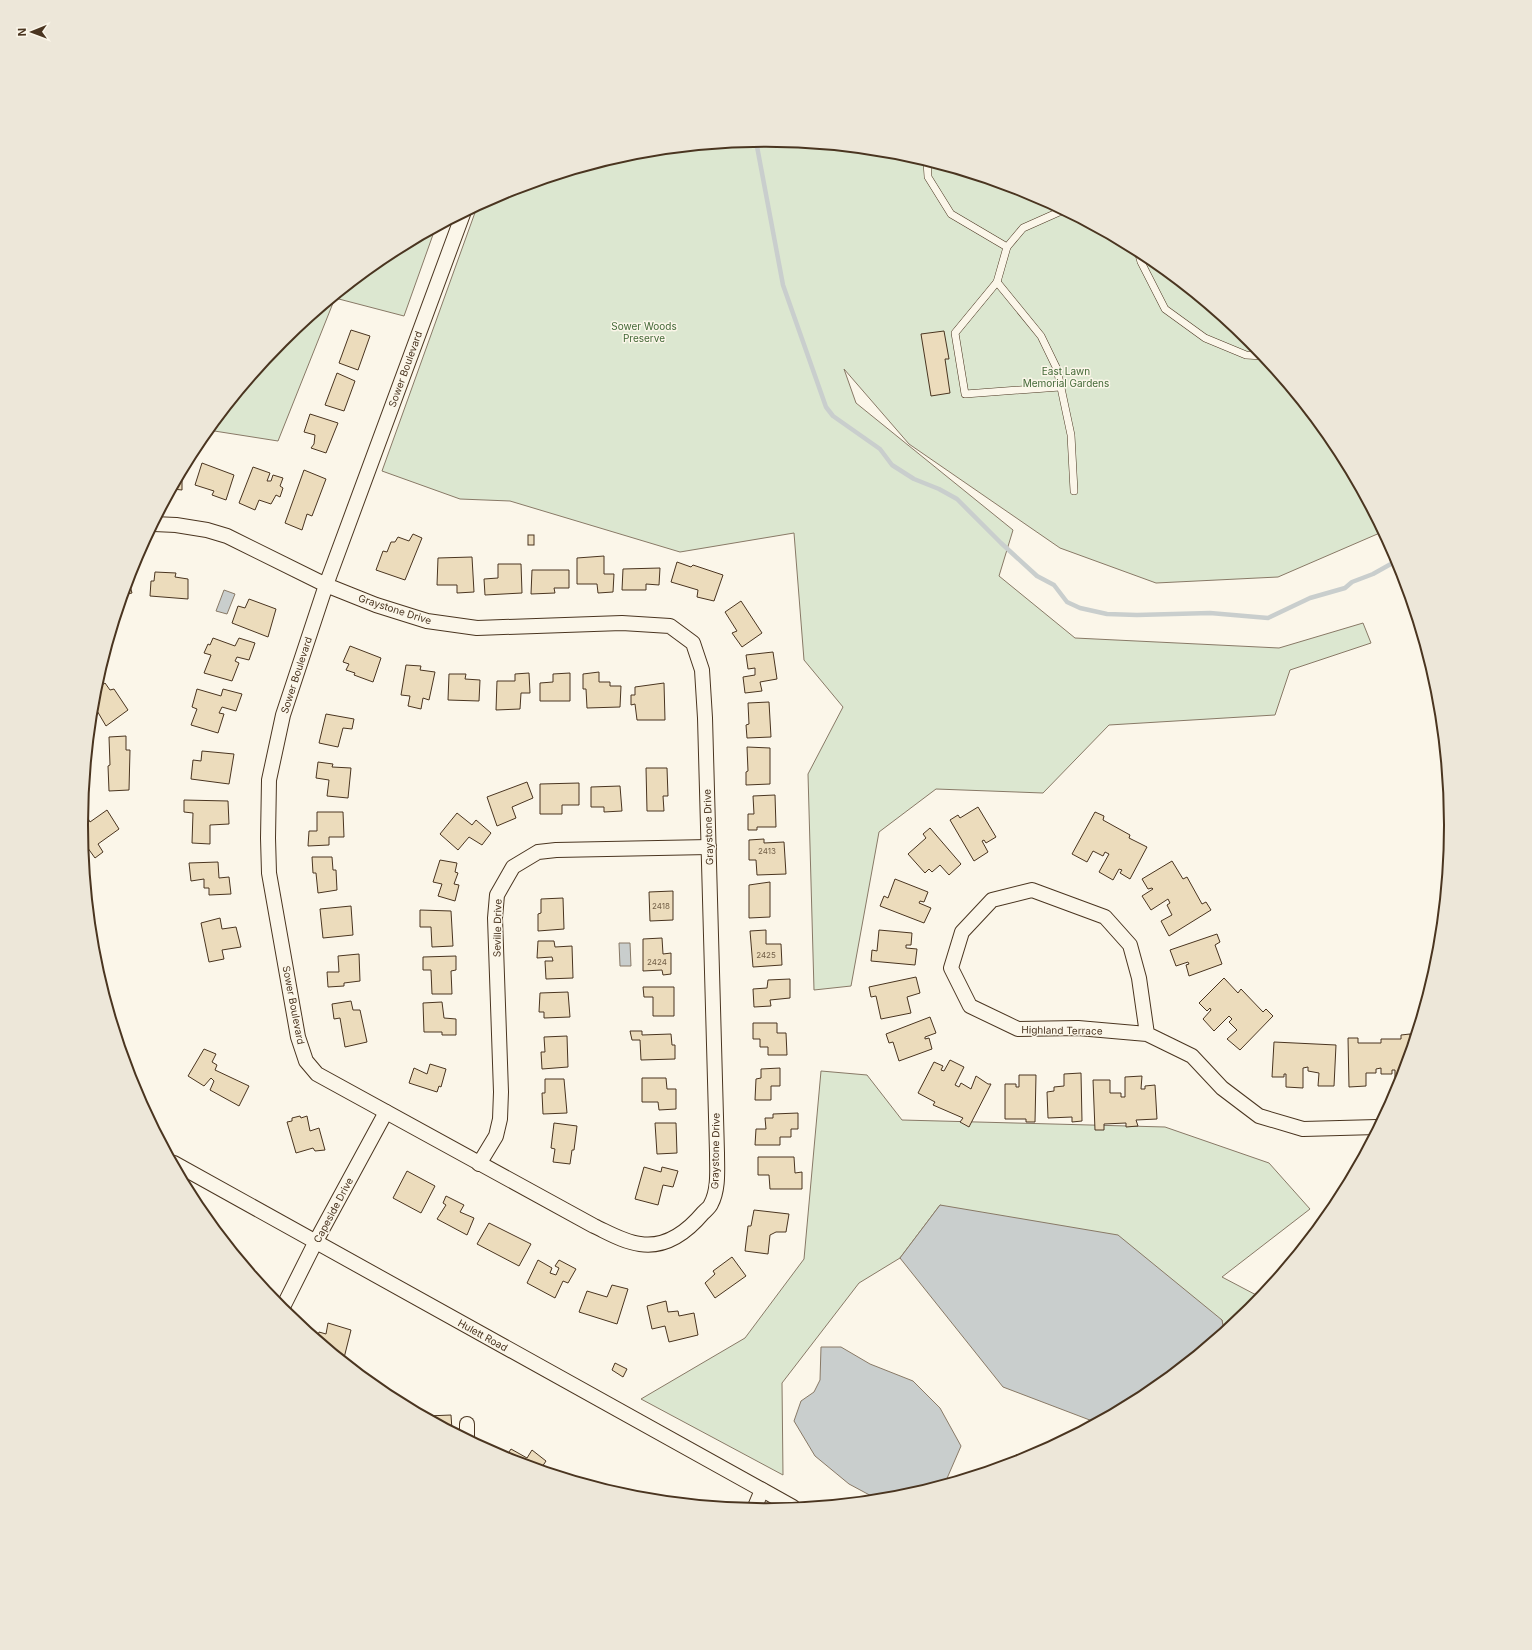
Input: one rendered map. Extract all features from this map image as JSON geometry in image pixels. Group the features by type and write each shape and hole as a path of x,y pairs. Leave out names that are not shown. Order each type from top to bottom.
{"street":[{"name":"Sower Boulevard","path":"386,1112 317,1074 306,1061 298,1037 269,873 269,780 283,715 326,585 461,220"},
{"name":"Graystone Drive","path":"158,524 192,527 227,536 326,585 376,605 427,621 477,628 622,623 670,626 692,643 702,670 705,718 717,1152 716,1187 711,1204 696,1221 677,1237 658,1244 640,1244 621,1238 594,1226 386,1112"},
{"name":"Seville Drive","path":"479,1164 496,1136 500,1119 501,1092 495,918 497,895 513,867 538,852 556,850 709,847"},
{"name":"Highland Terrace","path":"1147,1034 1139,978 1130,945 1105,917 1032,890 992,900 962,932 951,968 970,1006 1018,1029 1078,1028 1147,1034 1192,1056 1222,1088 1259,1116 1303,1129 1373,1127"},
{"name":"Capeside Drive","path":"285,1302 316,1241 386,1112"},
{"name":"Hulett Road","path":"181,1167 785,1503"},
{"path":"467,1424 467,1433"},
{"path":"757,1503 762,1490"}],"lane":[{"path":"927,167 928,177 951,214 1007,247"},
{"path":"1057,213 1023,228 1007,247 997,282 955,333 965,394 1060,387"},
{"path":"1140,259 1165,309 1205,338 1246,356 1255,356"},
{"path":"997,282 1041,336 1057,369 1071,435 1074,491"}],"green space":[{"path":"722,148 810,148 898,160 941,170 984,183 1066,217 1143,261 1179,287 1213,315 1245,346 1276,378 1304,412 1330,448 1353,486 1378,534 1278,577 1156,583 1060,548 909,444 844,369 856,403 1013,530 999,576 1075,638 1279,648 1363,623 1371,643 1290,670 1275,715 1109,725 1043,793 936,789 879,832 851,986 814,990 808,774 843,707 804,660 794,533 680,552 510,501 460,499 382,471 475,213 548,183 591,170 634,160 678,153"},
{"path":"433,235 404,316 339,299 389,261"},
{"path":"333,304 278,441 214,431 256,378 319,315"},
{"path":"821,1071 867,1075 902,1120 1165,1127 1269,1163 1310,1209 1222,1277 1255,1294 1223,1325 1222,1320 940,1205 900,1258 859,1283 782,1383 783,1475 641,1399 745,1338 804,1259"}],"shaded area":[{"path":"224,590 235,594 227,614 216,611"},
{"path":"619,943 630,943 631,966 620,966"},
{"path":"940,1205 1118,1235 1222,1320 1223,1325 1179,1363 1143,1389 1090,1420 1003,1387 900,1258"},
{"path":"821,1347 841,1347 870,1364 913,1381 940,1408 961,1446 947,1478 898,1490 869,1495 849,1484 815,1456 794,1421 801,1401 814,1392 820,1380"}],"building":[{"path":"351,330 370,336 358,370 339,363"},
{"path":"944,331 949,359 945,359 950,393 931,396 921,334"},
{"path":"337,373 355,381 344,411 325,405"},
{"path":"310,414 338,423 326,453 311,448 314,444 315,435 304,432"},
{"path":"202,463 234,475 226,500 212,495 214,491 195,485"},
{"path":"253,467 270,473 267,481 271,481 273,475 283,478 280,486 283,488 280,497 276,495 271,504 259,500 255,510 239,503"},
{"path":"304,470 326,479 312,516 307,514 302,530 285,523"},
{"path":"182,481 182,490 177,489"},
{"path":"413,534 422,538 405,580 376,570 383,551 387,552 391,542 395,542 398,537 409,541"},
{"path":"528,535 534,535 534,545 528,545"},
{"path":"604,556 604,574 614,574 613,592 598,593 597,584 577,584 577,558"},
{"path":"472,557 474,592 457,593 457,585 437,585 438,558"},
{"path":"677,562 691,567 693,565 723,575 714,601 697,597 698,590 671,582"},
{"path":"498,564 521,564 522,593 485,595 484,579 498,578"},
{"path":"660,568 659,585 646,584 646,590 622,590 623,569"},
{"path":"532,570 569,570 569,588 554,588 555,593 531,594"},
{"path":"155,572 176,573 175,577 188,579 188,599 150,596 151,581 154,581"},
{"path":"249,599 276,609 268,637 232,623 238,606 245,608"},
{"path":"741,601 762,633 742,647 732,633 737,631 725,612"},
{"path":"213,638 235,646 239,638 255,643 249,660 237,657 235,661 239,663 232,681 204,673 211,655 204,653 208,644 210,645"},
{"path":"350,646 381,658 373,682 354,675 355,673 346,670 349,664 343,662"},
{"path":"773,652 777,679 760,682 762,691 745,693 743,677 755,675 755,668 748,669 746,655"},
{"path":"406,665 421,666 420,670 435,672 429,700 423,698 421,709 408,706 410,696 401,695"},
{"path":"599,672 599,682 610,682 610,686 621,686 620,707 587,708 586,689 583,689 583,674"},
{"path":"529,673 530,693 521,693 520,709 496,710 497,681 515,681 515,674"},
{"path":"570,673 570,701 540,701 540,683 553,682 553,674"},
{"path":"449,674 466,674 465,679 480,680 479,701 448,700"},
{"path":"105,683 110,690 114,689 128,710 106,726 98,712 103,684"},
{"path":"664,683 665,720 637,720 635,704 631,705 631,695 635,695 635,687"},
{"path":"197,689 221,696 223,689 242,694 236,711 222,707 219,713 224,714 218,733 191,725 197,709 192,707"},
{"path":"769,702 771,737 747,738 746,725 749,724 748,703"},
{"path":"326,714 354,719 352,729 343,728 338,747 319,743"},
{"path":"126,736 126,750 130,750 129,790 109,791 109,737"},
{"path":"747,747 770,748 770,784 746,785 746,772 748,771"},
{"path":"202,751 234,754 229,784 191,779 193,760 201,761"},
{"path":"318,762 333,764 332,767 351,768 348,798 327,796 329,780 316,778"},
{"path":"646,768 667,768 668,796 663,796 664,811 647,811"},
{"path":"527,782 533,798 512,807 516,818 497,826 487,797"},
{"path":"579,783 579,805 562,805 562,814 540,814 540,784"},
{"path":"620,786 622,811 604,812 604,807 591,807 591,787"},
{"path":"775,795 776,827 757,827 757,830 748,830 748,814 754,814 753,796"},
{"path":"184,800 228,801 229,824 210,825 210,844 192,843 193,813 184,812"},
{"path":"978,807 996,837 986,843 984,840 982,841 988,852 974,861 950,820 958,815 960,818"},
{"path":"107,810 119,829 98,844 103,852 95,858 89,849 88,819 90,822"},
{"path":"317,812 343,812 344,837 329,837 329,845 308,846 309,831 317,831"},
{"path":"1095,812 1104,816 1103,820 1130,835 1129,838 1147,847 1130,879 1120,873 1122,870 1119,869 1113,880 1099,872 1109,854 1105,852 1103,856 1093,851 1087,862 1072,854"},
{"path":"457,813 472,825 476,820 491,833 482,845 469,837 458,850 440,834"},
{"path":"930,828 961,864 949,875 940,865 932,872 929,869 925,873 908,854 926,838 923,834"},
{"path":"764,839 764,843 784,842 786,874 757,875 756,860 749,860 749,840"},
{"path":"312,857 332,857 333,870 336,870 337,890 318,893 316,873 313,873"},
{"path":"440,860 457,863 455,872 458,873 454,884 459,885 455,901 438,896 442,884 433,882"},
{"path":"1172,861 1183,879 1187,877 1202,904 1206,902 1211,910 1169,936 1161,921 1172,915 1167,905 1170,903 1168,899 1151,910 1142,896 1153,889 1148,889 1142,879"},
{"path":"218,862 219,878 229,877 231,894 209,895 209,888 204,888 204,879 191,881 189,863"},
{"path":"895,879 928,892 924,902 920,901 919,903 931,908 924,923 880,906 884,896 888,898"},
{"path":"770,882 770,917 749,918 749,885"},
{"path":"673,891 673,920 650,921 649,892"},
{"path":"563,898 564,929 538,931 538,914 541,913 541,899"},
{"path":"351,906 353,935 323,938 320,909"},
{"path":"420,910 451,911 453,946 432,947 431,927 420,927"},
{"path":"220,918 222,929 236,927 241,947 222,950 224,959 209,962 201,923"},
{"path":"766,930 766,944 781,944 782,965 753,967 750,931"},
{"path":"879,930 912,933 911,945 906,945 906,948 917,949 915,965 871,961 872,950 877,951"},
{"path":"1217,934 1220,942 1215,945 1222,964 1189,976 1186,965 1189,964 1188,962 1176,966 1170,950"},
{"path":"662,938 663,954 671,953 671,974 663,975 662,970 643,971 643,939"},
{"path":"538,941 554,941 555,947 572,946 573,978 546,979 545,961 553,961 552,957 537,958"},
{"path":"359,954 360,981 344,983 344,986 328,987 327,972 339,972 338,956"},
{"path":"456,956 456,970 451,971 452,994 432,994 431,970 423,970 423,957"},
{"path":"916,977 920,993 907,997 911,1013 881,1019 876,996 871,997 869,987"},
{"path":"1224,978 1238,993 1241,989 1263,1012 1266,1009 1273,1016 1240,1050 1227,1039 1237,1030 1229,1022 1232,1019 1229,1016 1214,1031 1203,1019 1211,1010 1210,1008 1207,1011 1199,1003"},
{"path":"790,979 790,998 770,1000 771,1006 754,1007 753,989 767,988 768,980"},
{"path":"643,987 674,987 674,1016 653,1016 653,997 644,997"},
{"path":"568,992 570,1017 544,1018 544,1012 539,1012 540,993"},
{"path":"351,1001 353,1010 360,1010 367,1042 345,1047 340,1018 334,1019 332,1004"},
{"path":"442,1002 444,1018 456,1019 456,1035 442,1035 442,1032 424,1032 423,1003"},
{"path":"930,1017 936,1033 925,1037 925,1039 929,1038 932,1049 899,1061 893,1042 889,1043 886,1034"},
{"path":"753,1023 777,1023 777,1033 786,1033 787,1055 768,1055 768,1047 760,1047 760,1039 753,1039"},
{"path":"630,1031 642,1031 642,1035 671,1034 672,1045 675,1045 675,1059 641,1060 640,1040 632,1040"},
{"path":"1410,1034 1410,1036 1395,1076 1395,1070 1392,1070 1392,1074 1381,1074 1381,1068 1376,1069 1376,1073 1366,1073 1366,1086 1349,1087 1348,1038 1358,1038 1358,1043 1381,1043 1381,1039 1401,1039 1401,1035"},
{"path":"567,1036 568,1067 542,1069 541,1052 545,1052 544,1037"},
{"path":"1274,1042 1336,1045 1334,1086 1318,1086 1319,1073 1308,1071 1308,1067 1303,1068 1303,1088 1286,1087 1286,1074 1284,1074 1284,1077 1272,1077"},
{"path":"204,1049 216,1054 212,1062 217,1065 215,1070 249,1086 239,1106 210,1090 214,1081 211,1078 204,1086 188,1076"},
{"path":"950,1060 964,1067 955,1085 959,1087 961,1083 971,1089 976,1076 988,1084 991,1084 969,1127 960,1122 963,1118 933,1105 935,1102 918,1093 934,1062 943,1066 941,1070 944,1071"},
{"path":"430,1064 446,1069 441,1087 439,1086 437,1092 409,1083 414,1068 427,1074"},
{"path":"780,1068 780,1086 771,1086 771,1100 755,1100 756,1079 761,1078 761,1069"},
{"path":"1081,1073 1082,1121 1072,1122 1072,1117 1048,1118 1047,1092 1054,1091 1054,1087 1064,1086 1064,1074"},
{"path":"1019,1075 1036,1075 1035,1122 1026,1122 1026,1119 1005,1119 1005,1084 1016,1084 1016,1087 1019,1087"},
{"path":"1142,1076 1141,1089 1145,1089 1145,1086 1155,1085 1157,1119 1136,1120 1138,1126 1126,1127 1126,1123 1104,1124 1104,1130 1095,1130 1093,1080 1110,1080 1110,1093 1121,1093 1121,1097 1125,1097 1125,1077"},
{"path":"642,1078 666,1078 667,1089 676,1089 676,1109 659,1110 658,1102 642,1102"},
{"path":"545,1079 564,1079 567,1113 543,1114 542,1093 545,1093"},
{"path":"798,1113 798,1129 791,1129 791,1137 780,1137 780,1145 755,1145 756,1129 766,1129 765,1118 773,1118 773,1114"},
{"path":"300,1116 301,1118 307,1116 310,1131 319,1128 325,1150 315,1151 313,1148 296,1153 287,1122 292,1121 292,1118"},
{"path":"554,1123 577,1126 574,1150 572,1150 570,1164 553,1162 555,1149 551,1148"},
{"path":"655,1123 676,1123 677,1153 657,1154"},
{"path":"758,1157 794,1157 795,1173 802,1172 802,1189 770,1189 769,1175 758,1175"},
{"path":"644,1167 661,1172 662,1167 678,1171 673,1187 663,1185 658,1205 635,1199"},
{"path":"407,1171 435,1186 421,1213 393,1198"},
{"path":"446,1196 464,1205 460,1212 474,1218 467,1235 437,1219 446,1205 443,1203"},
{"path":"754,1210 789,1214 786,1232 776,1232 770,1235 768,1254 745,1251 748,1226 751,1226"},
{"path":"489,1223 531,1244 519,1266 477,1244"},
{"path":"732,1257 746,1276 715,1298 705,1283 715,1274 713,1271"},
{"path":"538,1260 552,1268 550,1273 556,1275 559,1268 555,1266 559,1260 576,1269 568,1283 563,1281 555,1298 527,1283"},
{"path":"612,1285 628,1289 617,1324 579,1312 587,1291 607,1297"},
{"path":"666,1301 668,1312 678,1311 679,1316 694,1313 698,1335 669,1342 665,1326 652,1329 647,1306"},
{"path":"328,1323 351,1330 344,1356 318,1334 319,1332 326,1334"},
{"path":"615,1363 627,1369 623,1377 612,1370"},
{"path":"451,1415 452,1425 434,1416"},
{"path":"511,1449 527,1458 532,1450 546,1461 543,1465 509,1452"}],"waterway":[{"path":"757,147 783,285 826,407 833,416 880,449 892,465 914,479 939,489 957,499 1037,576 1054,585 1067,602 1080,608 1107,614 1137,615 1210,613 1268,618 1310,598 1345,588 1352,582 1373,574 1391,564"}],"park label":[{"name":"Sower Woods Preserve","path":"644,332"},
{"name":"East Lawn Memorial Gardens","path":"1066,376"}]}
